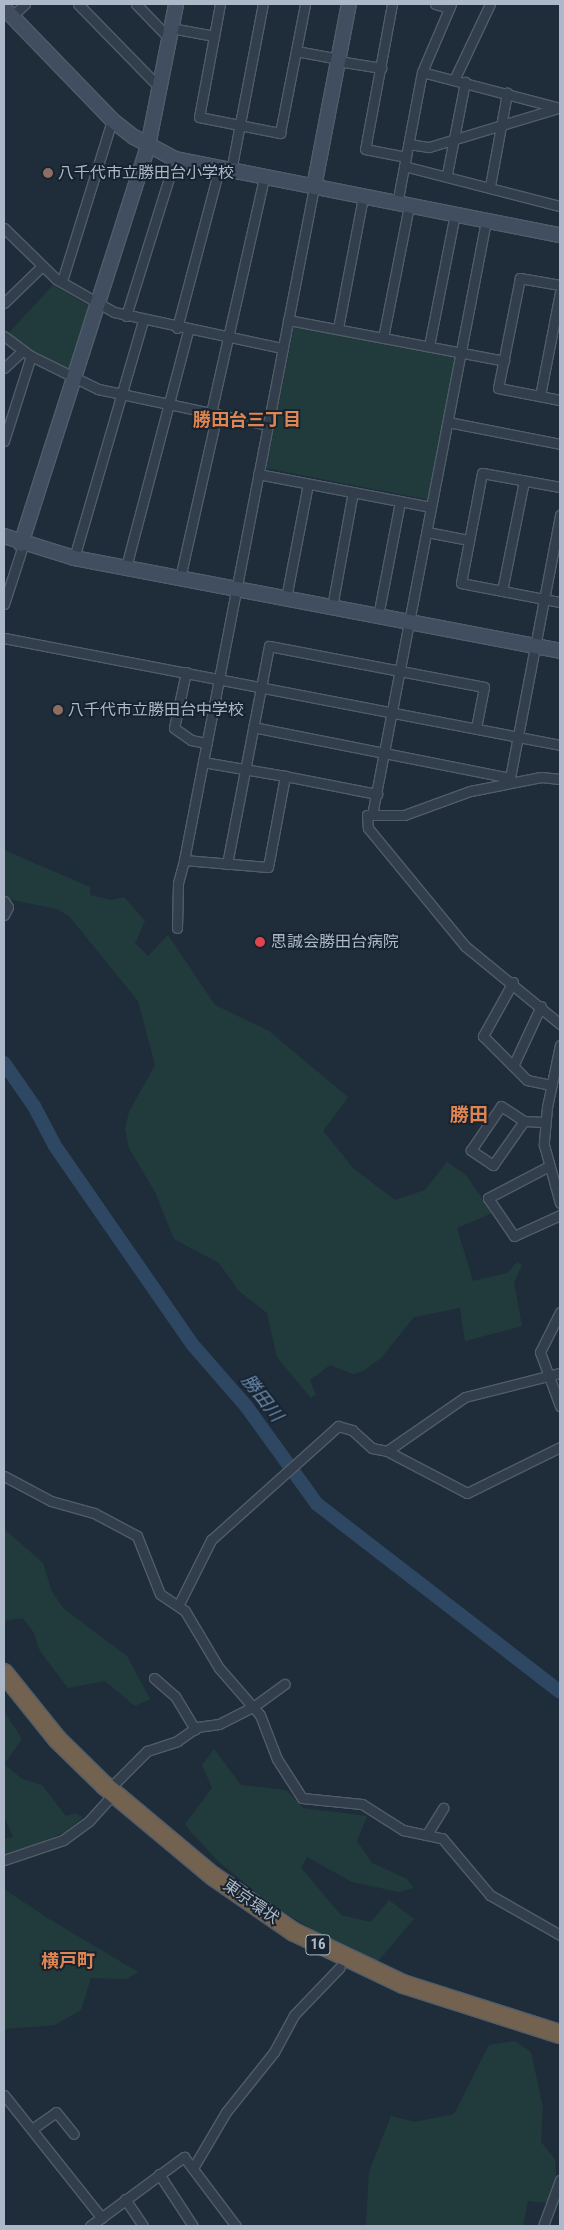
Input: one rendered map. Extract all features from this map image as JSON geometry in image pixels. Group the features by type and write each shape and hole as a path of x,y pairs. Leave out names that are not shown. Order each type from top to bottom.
{"highway":[{"name":"東京環状","path":"4,1674 57,1739 109,1796 213,1876 294,1932 334,1953 403,1984 560,2034"},
{"name":"東京環状","path":"4,1690 48,1744 232,1902 340,1967 398,1993 560,2045"}],"street":[{"path":"25,4 8,12 112,120 148,146 175,159 314,188 560,235"},
{"path":"78,4 160,88"},
{"path":"136,4 170,33 214,36"},
{"path":"4,604 148,146 176,4"},
{"path":"220,4 199,117 280,133 305,4"},
{"path":"177,328 240,125 263,4"},
{"path":"177,928 178,883 207,743 349,4"},
{"path":"392,4 365,149 560,206"},
{"path":"383,338 403,205 405,161 422,72 450,6 435,4"},
{"path":"454,80 490,4"},
{"path":"296,51 381,68"},
{"path":"422,72 559,108"},
{"path":"447,174 465,82"},
{"path":"490,186 507,93"},
{"path":"409,144 429,147 559,108"},
{"path":"62,280 112,120"},
{"path":"126,316 175,159"},
{"path":"180,578 228,337 264,177"},
{"path":"338,328 363,197"},
{"path":"429,346 455,214"},
{"path":"372,815 486,220"},
{"path":"5,234 41,268 126,316 177,328 282,348"},
{"path":"4,303 41,268"},
{"path":"560,285 520,278 498,388 560,400"},
{"path":"540,396 560,292"},
{"path":"288,320 504,361"},
{"path":"74,558 123,396 143,321"},
{"path":"126,567 188,330"},
{"path":"4,336 22,351 74,378 123,396 268,425"},
{"path":"4,368 22,351"},
{"path":"4,441 31,356"},
{"path":"448,422 560,444"},
{"path":"560,487 482,473 461,582 560,602"},
{"path":"258,474 431,507"},
{"path":"502,591 524,480"},
{"path":"286,598 308,484"},
{"path":"332,607 354,492"},
{"path":"378,616 400,502"},
{"path":"510,780 560,515"},
{"path":"427,532 469,540"},
{"path":"4,536 22,544 74,558 560,652"},
{"path":"4,638 518,737 560,743"},
{"path":"227,864 269,646 484,687 476,728"},
{"path":"186,672 174,728 191,740 207,743"},
{"path":"253,727 510,780"},
{"path":"203,762 377,794"},
{"path":"184,860 268,867 285,776"},
{"path":"560,780 541,777 510,780 470,792 414,814 366,815 368,828 455,934 560,1024"},
{"path":"4,901 8,906 4,915"},
{"path":"513,982 483,1036 527,1080 551,1085"},
{"path":"513,1066 541,1006"},
{"path":"560,1045 545,1122 549,1166 560,1203"},
{"path":"524,1121 493,1165 470,1150 501,1106 524,1121 545,1122"},
{"path":"549,1166 488,1198 514,1236 560,1215"},
{"path":"560,1312 540,1352 546,1374 560,1406"},
{"path":"387,1451 465,1397 546,1374 560,1373"},
{"path":"179,1604 211,1540 338,1426 352,1430 372,1448 387,1451 467,1493 560,1447"},
{"path":"4,1476 51,1501 94,1513 128,1529 142,1544 160,1594 179,1604 219,1668 264,1722 277,1758 302,1798 362,1804 403,1830 442,1838 490,1895 558,1932"},
{"path":"154,1678 176,1696 195,1728"},
{"path":"4,1860 63,1840 89,1821 147,1751 177,1741 195,1728 219,1724 253,1707 285,1684"},
{"path":"427,1834 443,1808"},
{"path":"192,2168 226,2112 274,2052 294,2015 340,1967"},
{"path":"4,2095 102,2218"},
{"path":"32,2130 56,2112 74,2134"},
{"path":"91,2226 125,2198 184,2157 236,2226"},
{"path":"159,2174 193,2226"},
{"path":"543,2226 560,2180"},
{"path":"125,2198 143,2226"}],"green space":[{"path":"53,285 93,308 73,376 31,355 7,335"},
{"path":"294,326 456,357 428,500 266,468"},
{"path":"4,850 90,887 90,895 111,900 124,897 145,921 135,943 148,956 168,935 215,1005 269,1031 348,1097 323,1131 354,1169 395,1200 425,1190 447,1162 466,1175 492,1213 457,1228 473,1281 507,1273 517,1262 522,1265 514,1282 522,1326 465,1341 460,1308 414,1317 381,1358 363,1371 353,1374 330,1365 310,1380 316,1395 311,1398 277,1357 267,1313 239,1291 219,1263 174,1239 155,1192 129,1148 125,1129 129,1112 155,1065 138,1001 69,916 57,909 8,899 4,895"},
{"path":"4,1529 43,1563 52,1592 64,1609 127,1656 150,1699 135,1706 105,1681 68,1688 40,1651 34,1633 23,1618 4,1621"},
{"path":"4,1711 22,1739 4,1764"},
{"path":"214,1749 241,1785 286,1790 303,1808 367,1816 357,1841 372,1863 407,1879 414,1888 399,1892 352,1882 307,1857 301,1868 341,1915 371,1922 389,1900 414,1919 378,1961 334,1943 268,1902 219,1862 185,1824 212,1788 202,1765"},
{"path":"4,1764 22,1779 42,1785 66,1816 75,1813 83,1817 65,1832 4,1858 4,1839 13,1837 4,1816"},
{"path":"4,1889 49,1919 138,1972 126,1979 91,1978 81,2010 55,2025 4,2029"},
{"path":"515,2041 531,2052 543,2108 541,2142 555,2159 557,2188 545,2203 528,2201 523,2226 366,2226 369,2172 391,2116 415,2122 454,2114 489,2045"}],"waterway":[{"name":"勝田川","path":"4,1063 34,1106 55,1146 192,1344 246,1406 317,1504 560,1692"}],"place":[{"name":"八千代市立勝田台小学校","path":"48,173"},
{"name":"八千代市立勝田台中学校","path":"58,710"},
{"name":"思誠会勝田台病院","path":"260,942"}],"district":[{"name":"勝田台三丁目","path":"247,420"},
{"name":"勝田","path":"469,1115"},
{"name":"横戸町","path":"68,1961"}]}
